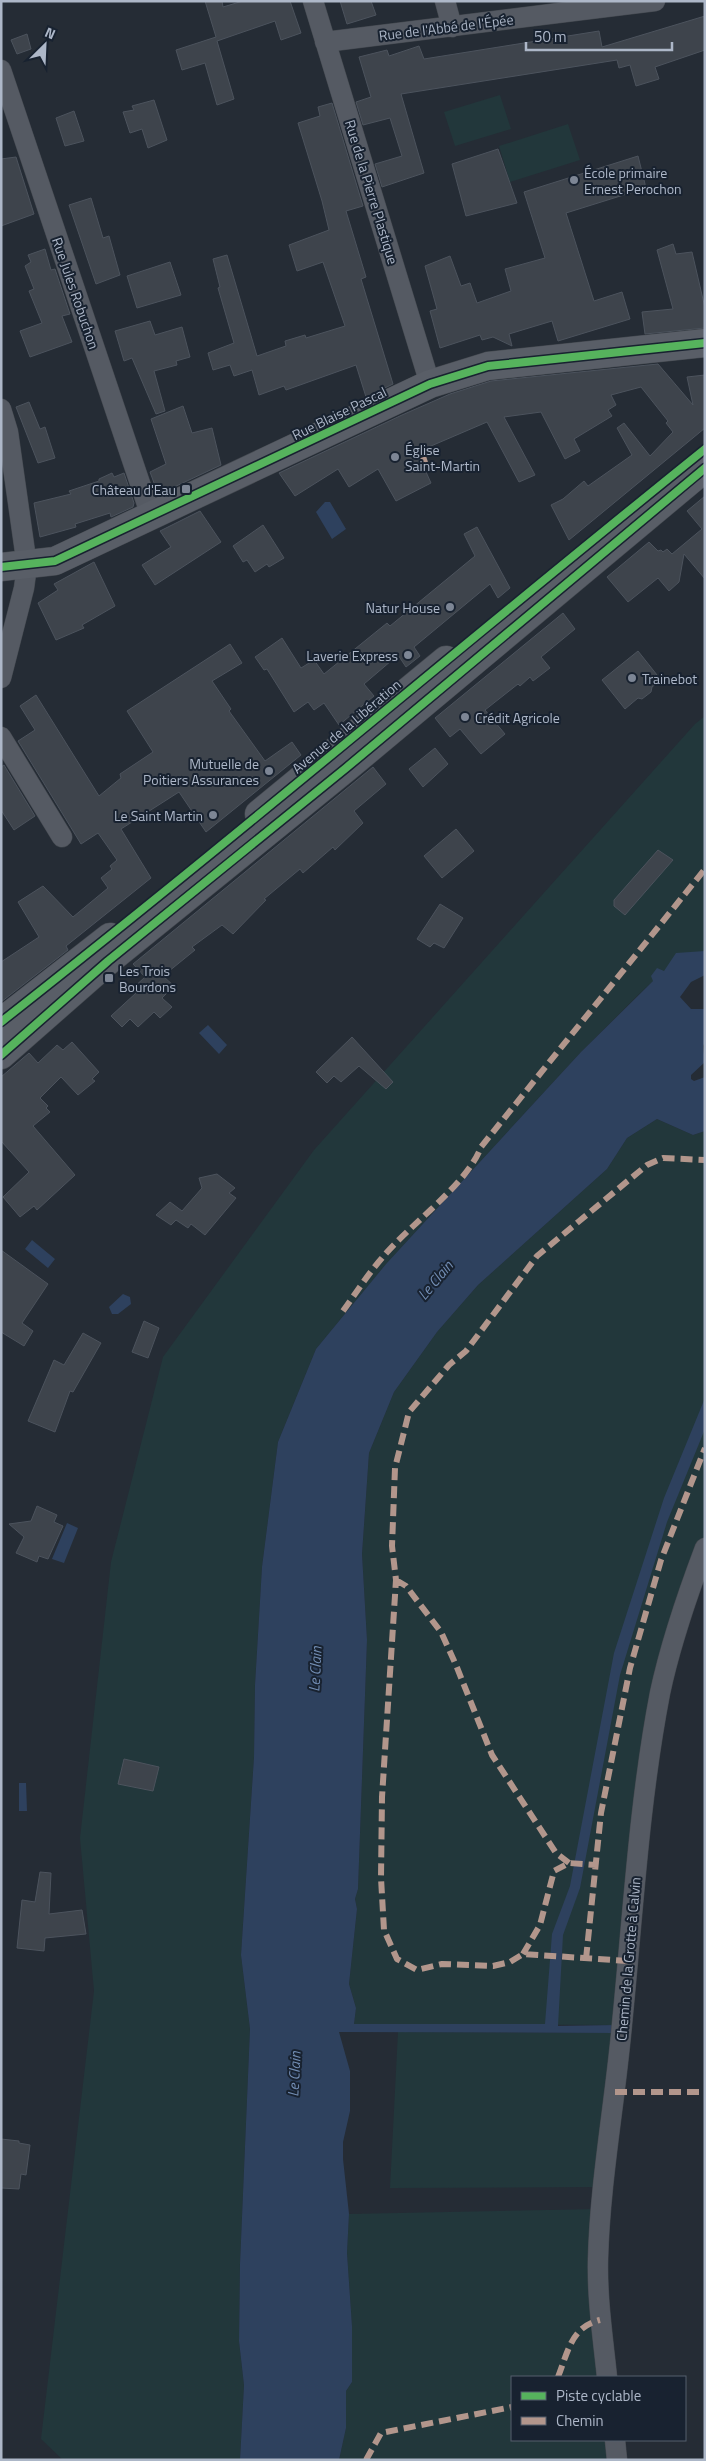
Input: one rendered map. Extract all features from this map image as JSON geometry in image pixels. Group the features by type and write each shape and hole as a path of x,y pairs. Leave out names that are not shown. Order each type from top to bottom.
{"main road":[{"name":"Rue Blaise Pascal","path":"14,566 56,561 430,384 488,366 705,343"},
{"name":"Avenue de la Libération","path":"1,1022 182,879 392,704 705,449"},
{"path":"1,1055 108,961 346,768 705,468"}],"street":[{"name":"Rue de la Pierre Plastique","path":"313,1 430,384"},
{"path":"444,1 452,27"},
{"name":"Rue de l'Abbé de l'Épée","path":"326,42 452,27 609,4 655,1"},
{"name":"Rue Jules Robuchon","path":"1,70 152,516"},
{"path":"1,409 8,432 14,566 24,588 1,678"},
{"path":"1,737 62,837"},
{"name":"Chemin de la Grotte à Calvin","path":"607,2376 600,2320 598,2259 622,2026 638,1835 660,1692 690,1588 705,1548"},
{"path":"615,2441 617,2460"}],"green space":[{"path":"500,95 511,129 455,146 444,112"},
{"path":"568,124 580,160 510,182 499,146"},
{"path":"705,716 705,951 664,971 638,995 581,1052 386,1264 316,1349 278,1442 262,1567 255,1685 254,1757 241,1955 250,2029 240,2264 239,2341 244,2385 240,2460 63,2460 41,2439 94,1991 80,1838 111,1562 163,1357 314,1150 695,724"},
{"path":"657,1119 693,1135 705,1131 705,1548 660,1692 616,2025 354,2024 356,2008 349,1984 357,1909 355,1899 358,1889 367,1640 362,1554 369,1453 394,1392 437,1332 478,1285 607,1169 627,1138"},
{"path":"398,2032 616,2033 603,2187 390,2188"},
{"path":"602,2209 607,2376 511,2376 511,2441 615,2441 617,2460 339,2460 346,2428 346,2391 352,2382 352,2326 347,2253 349,2214"}],"water":[{"path":"325,502 330,502 346,529 332,539 316,512"},
{"name":"Le Clain","path":"705,951 705,975 691,982 680,997 691,1009 705,1009 705,1042 703,1046 705,1062 691,1075 691,1079 694,1081 705,1077 705,1131 693,1135 657,1119 627,1138 607,1169 478,1285 437,1332 394,1392 369,1453 362,1554 367,1640 358,1889 355,1899 357,1909 349,1984 356,2008 354,2024 545,2024 552,1934 570,1886 614,1653 664,1498 705,1398 705,1429 667,1522 620,1675 580,1888 563,1935 558,2026 616,2025 616,2033 339,2032 350,2071 350,2111 343,2142 343,2159 349,2214 347,2253 352,2326 352,2382 346,2391 346,2428 339,2460 240,2460 244,2385 239,2341 240,2264 250,2029 241,1955 254,1757 255,1685 262,1567 278,1442 316,1349 386,1264 581,1052 653,981 651,976 657,968 664,971 676,953"},
{"path":"208,1025 227,1045 219,1054 199,1033"},
{"path":"32,1240 55,1259 48,1268 25,1249"},
{"path":"123,1294 130,1297 131,1304 118,1314 112,1314 109,1307"},
{"path":"67,1523 78,1528 64,1563 52,1559"},
{"path":"19,1783 26,1783 27,1811 19,1811"}],"building":[{"path":"205,1 222,1 223,7 243,1 290,1 301,33 281,40 275,21 217,41 234,99 217,105 205,63 182,70 176,50 216,37"},
{"path":"340,1 371,1 376,15 347,24"},
{"path":"705,16 705,50 655,67 659,79 636,86 630,65 619,68 617,60 401,94 424,173 382,187 375,164 402,156 390,118 363,125 356,102 371,97 359,57 387,50 389,56 419,46 424,59 599,31 602,47"},
{"path":"27,34 31,49 17,54 11,40"},
{"path":"154,100 167,140 148,148 142,129 130,133 123,112 134,110 132,106"},
{"path":"332,103 363,206 346,211 366,277 361,279 393,384 366,397 356,365 286,390 284,386 259,395 252,370 234,376 230,365 213,370 208,353 234,343 218,288 220,287 213,259 227,255 257,356 286,346 285,341 305,335 306,338 345,326 323,262 297,271 289,245 329,230 298,123 320,116 318,107"},
{"path":"74,111 84,141 65,146 56,118"},
{"path":"498,149 517,203 466,216 452,164"},
{"path":"638,156 646,188 566,213 594,301 622,292 630,319 558,341 552,321 509,334 512,346 493,337 482,340 480,335 440,348 430,311 437,309 425,266 450,256 461,286 470,283 477,303 511,291 505,269 545,258 524,192"},
{"path":"16,157 34,214 1,226 1,159"},
{"path":"91,198 103,238 109,236 120,275 96,284 69,205"},
{"path":"673,244 676,254 692,252 705,308 705,328 645,334 642,312 673,309 657,250"},
{"path":"45,249 51,270 55,269 70,314 62,316 72,342 30,357 20,331 42,323 29,291 34,289 25,266 31,262 28,255"},
{"path":"170,262 181,295 137,308 127,276"},
{"path":"150,321 155,335 182,327 190,357 176,361 177,365 154,371 165,411 156,414 132,358 124,361 115,331"},
{"path":"658,364 693,405 687,377 705,375 705,428 569,540 551,505 563,499 584,481 588,486 632,455 617,428 624,423 650,456 673,432 666,423 668,421 641,387 611,395 616,405 608,410 612,416 574,439 580,451 565,459 541,412 504,417 535,475 519,482 487,422 417,452 431,483 396,501 378,469 349,487 338,469 295,496 279,473 450,394 491,381"},
{"path":"29,402 40,429 45,427 55,458 38,463 16,407"},
{"path":"183,406 192,433 212,428 221,465 172,488 157,491 150,472 166,464 151,419"},
{"path":"112,473 114,477 124,473 134,503 133,507 111,517 110,513 75,524 76,527 40,537 34,503 71,494 69,491 99,481 99,479"},
{"path":"705,496 705,579 684,554 679,582 669,591 658,578 628,602 607,577 649,542 658,551 661,550 663,552 667,549 672,554 702,529 687,511"},
{"path":"200,511 221,542 155,585 142,565 171,547 160,531"},
{"path":"263,525 284,558 269,567 267,564 255,572 247,560 243,562 233,546"},
{"path":"477,527 510,588 498,598 490,584 414,647 420,656 406,667 398,655 364,684 374,696 339,725 324,703 314,710 308,702 294,712 267,669 264,670 255,657 282,638 301,668 314,660 324,674 387,623 390,626 475,556 464,534"},
{"path":"94,562 115,606 82,625 84,628 56,640 38,603 58,590 54,584"},
{"path":"563,613 575,629 541,657 550,668 533,681 530,677 520,686 518,684 485,710 505,734 481,754 460,729 450,737 435,718"},
{"path":"230,644 242,663 212,681 231,709 229,711 265,761 292,742 301,755 206,832 179,792 121,829 151,878 66,946 68,950 1,1002 1,962 39,937 18,902 43,886 73,917 108,888 101,878 112,869 110,866 117,860 98,833 81,844 18,741 35,730 20,706 36,695 99,796 121,778 120,774 153,752 127,711"},
{"name":"Trainebot","path":"638,651 661,680 652,687 651,692 642,699 638,698 625,709 602,680"},
{"path":"435,748 448,764 423,787 409,769"},
{"path":"4,765 35,816 14,830 1,810 1,767"},
{"path":"373,767 386,784 354,811 363,823 335,850 333,847 303,873 300,869 264,899 266,900 233,934 222,925 192,947 195,950 163,976 174,986 162,998 172,1007 160,1018 154,1012 138,1027 130,1019 122,1027 111,1016 136,993 132,989 145,977 133,964"},
{"path":"456,829 474,851 442,878 424,856"},
{"path":"658,850 673,860 625,915 614,906 614,900"},
{"path":"440,904 463,918 444,948 434,943 430,947 417,939"},
{"path":"352,1037 393,1082 386,1089 359,1066 341,1082 334,1076 327,1083 316,1072"},
{"path":"72,1042 99,1072 92,1079 95,1081 78,1095 61,1077 40,1098 48,1106 46,1108 50,1112 33,1126 75,1175 37,1210 34,1206 20,1217 3,1197 29,1172 1,1141 1,1077 29,1053 38,1063 57,1045 63,1050"},
{"path":"217,1174 235,1188 229,1193 236,1198 205,1235 191,1224 188,1228 176,1220 171,1225 156,1215 170,1202 182,1211 202,1188 199,1178"},
{"path":"1,1250 48,1284 22,1323 33,1331 24,1346 1,1332"},
{"path":"144,1321 159,1328 148,1358 132,1352"},
{"path":"83,1333 101,1343 73,1392 70,1391 55,1432 28,1421 54,1360 64,1365"},
{"path":"37,1506 57,1515 54,1522 63,1526 48,1559 39,1556 37,1562 16,1553 24,1537 9,1524 31,1521"},
{"path":"124,1759 159,1767 153,1791 118,1784"},
{"path":"40,1872 51,1873 49,1914 82,1910 86,1934 45,1938 44,1951 17,1948 22,1900 35,1902"},
{"path":"1,2139 19,2141 19,2143 30,2145 26,2175 21,2174 19,2189 1,2188"}],"marked path":[{"path":"421,461 427,459"},
{"path":"343,1311 393,1245 451,1190 463,1176 481,1147 705,869"},
{"path":"628,1961 523,1954 510,1962 493,1966 442,1964 417,1970 397,1959 384,1930 381,1878 382,1797 396,1580 392,1546 395,1468 409,1412 449,1365 466,1351 537,1256 647,1165 663,1158 705,1160"},
{"path":"586,1959 601,1813 630,1668 661,1560 705,1448"},
{"path":"396,1580 406,1586 441,1632 492,1755 556,1853 569,1863"},
{"path":"523,1954 540,1925 554,1871 569,1863 596,1865"},
{"path":"615,2092 705,2092"},
{"path":"558,2376 568,2350 577,2335 590,2323 600,2320"},
{"path":"366,2460 381,2433 511,2407"}],"cycle path":[{"path":"1,567 55,561 430,384 488,366 705,343"},
{"path":"1,1022 178,880 705,449"},
{"path":"1,1055 108,961 346,768 705,468"}],"place":[{"name":"École primaire Ernest Perochon","path":"574,180"},
{"name":"Église Saint-Martin","path":"395,457"},
{"name":"Château d'Eau","path":"186,489"},
{"name":"Natur House","path":"450,607"},
{"name":"Laverie Express","path":"408,655"},
{"name":"Trainebot","path":"632,678"},
{"name":"Crédit Agricole","path":"465,717"},
{"name":"Mutuelle de Poitiers Assurances","path":"269,771"},
{"name":"Le Saint Martin","path":"213,815"},
{"name":"Les Trois Bourdons","path":"109,978"}]}
